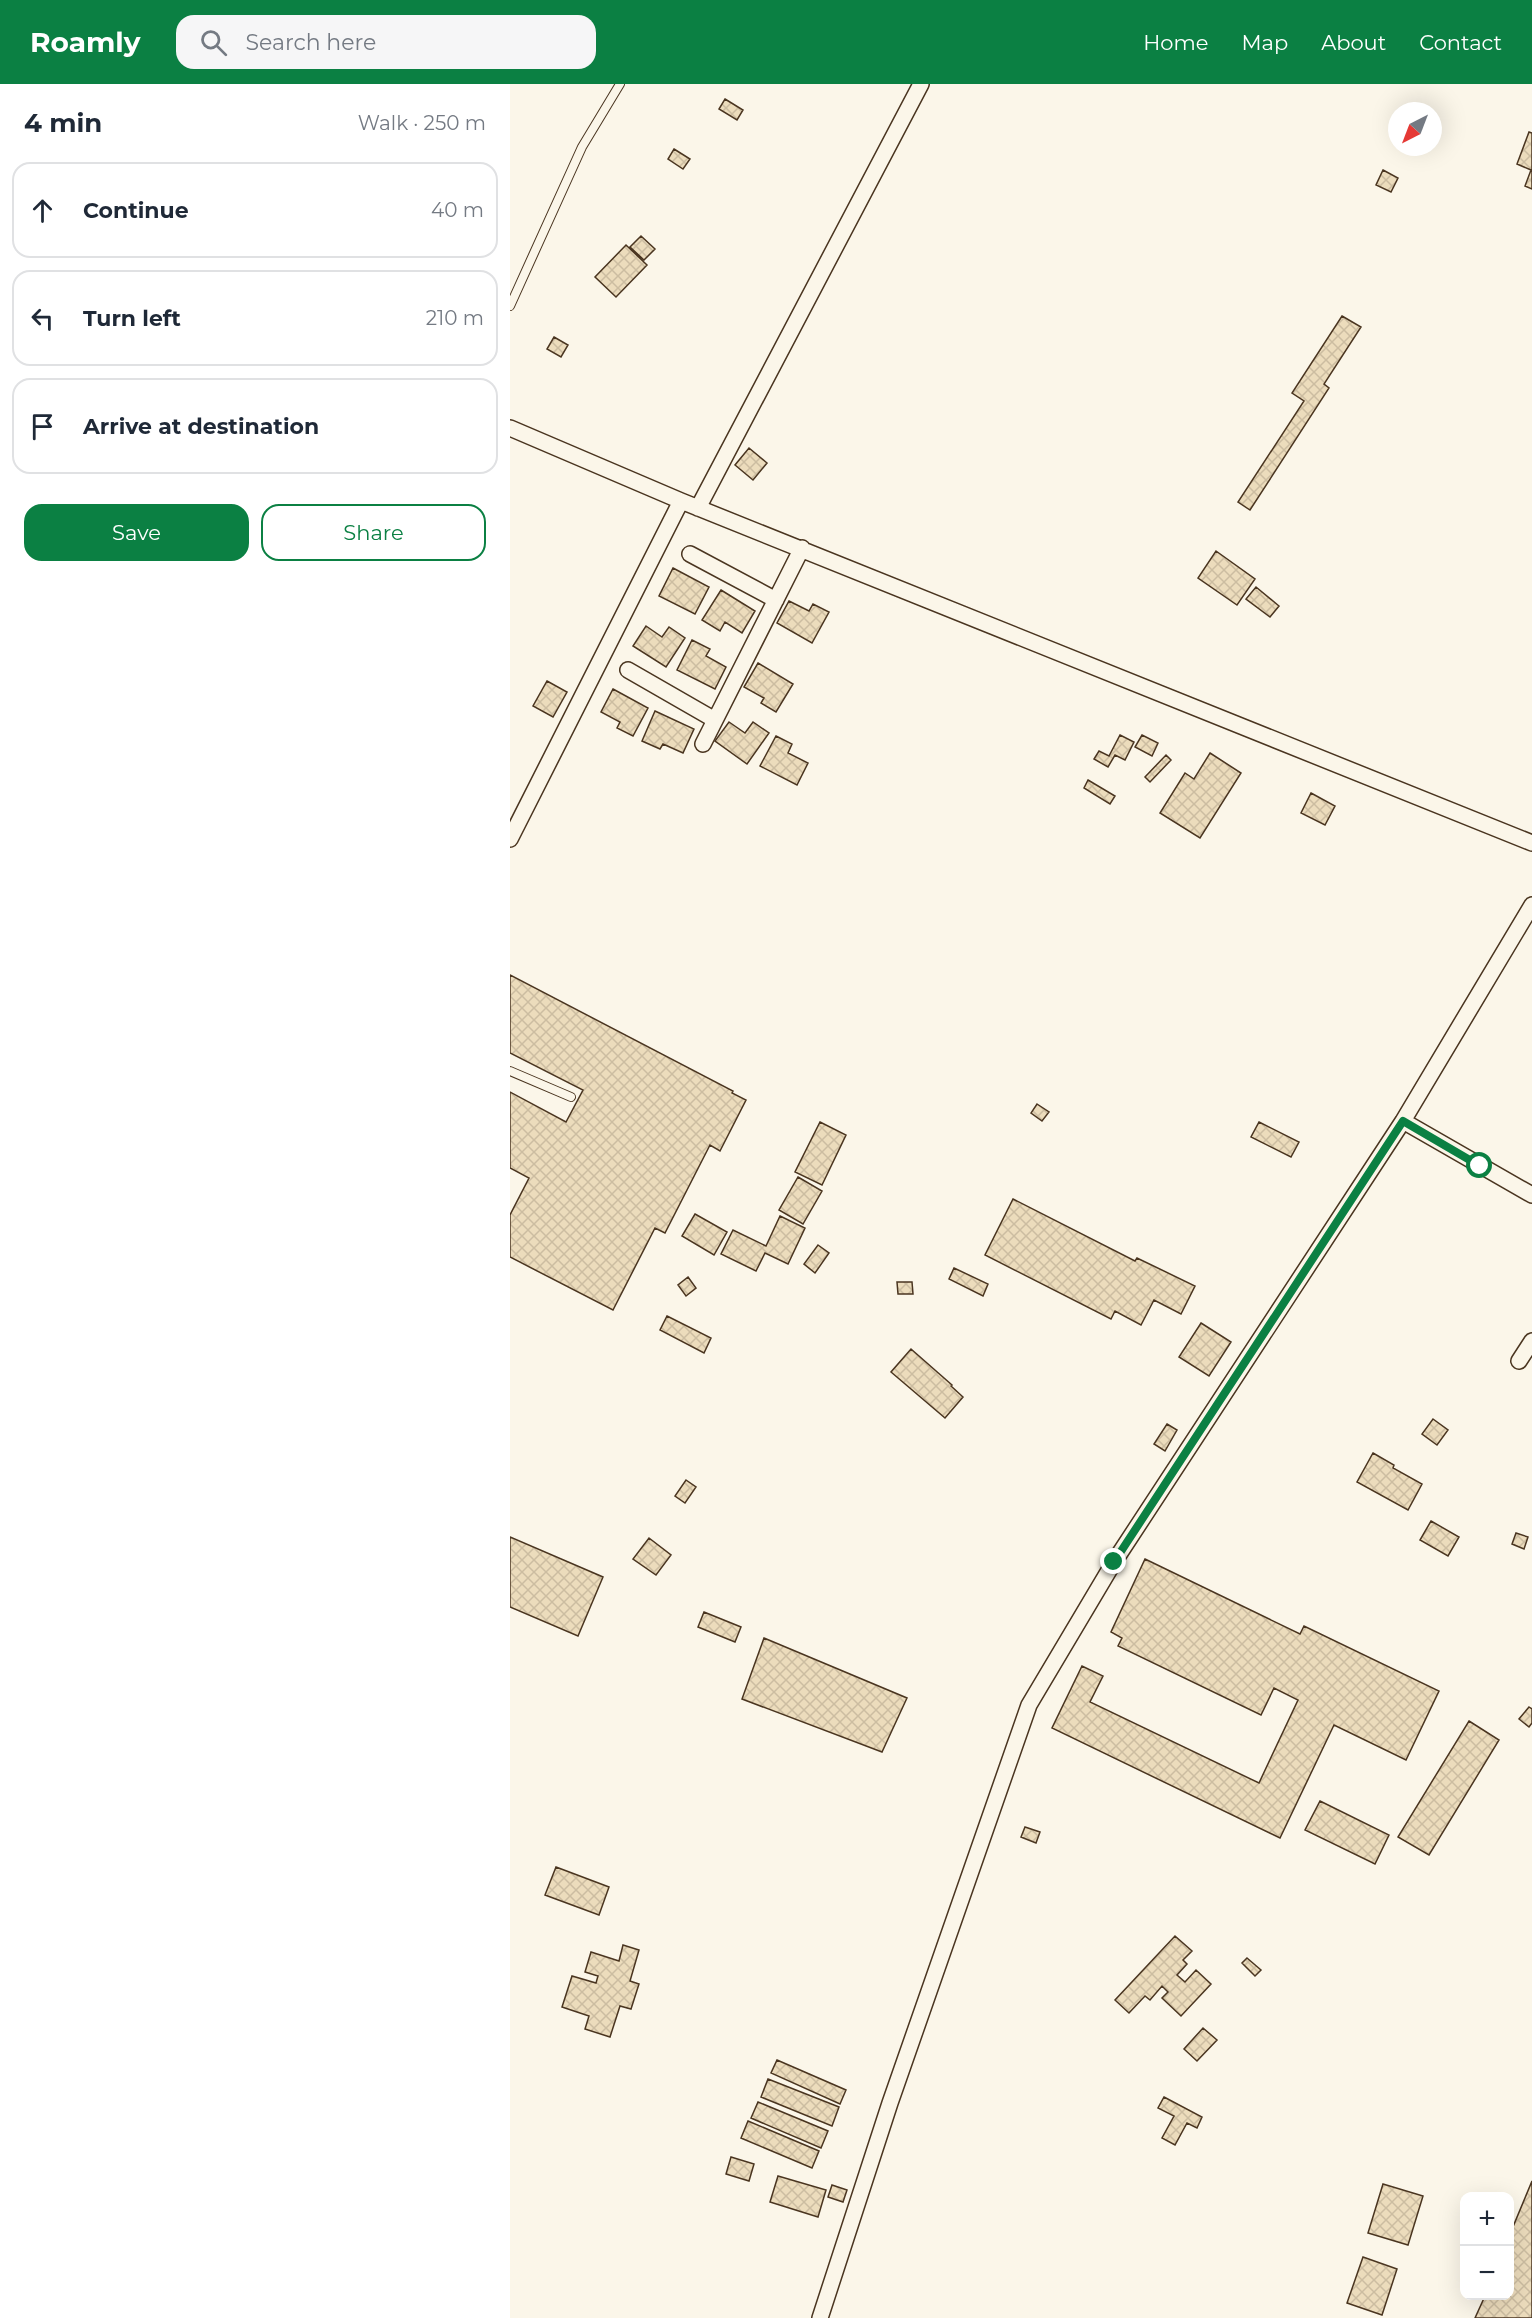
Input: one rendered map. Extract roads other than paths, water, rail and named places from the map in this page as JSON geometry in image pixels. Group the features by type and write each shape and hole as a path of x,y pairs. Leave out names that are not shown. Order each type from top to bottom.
{"street":[{"path":"698,508 921,84"},
{"path":"510,428 698,508 1532,843"},
{"path":"510,839 681,501"},
{"path":"703,744 802,548"},
{"path":"690,554 776,600"},
{"path":"628,670 715,720"},
{"path":"820,2318 890,2103 1029,1705 1114,1562 1403,1121 1532,905"},
{"path":"1403,1121 1532,1195"},
{"path":"1519,1361 1532,1341"}],"lane":[{"path":"510,306 582,147 620,84"},
{"path":"510,1071 571,1097"}]}
